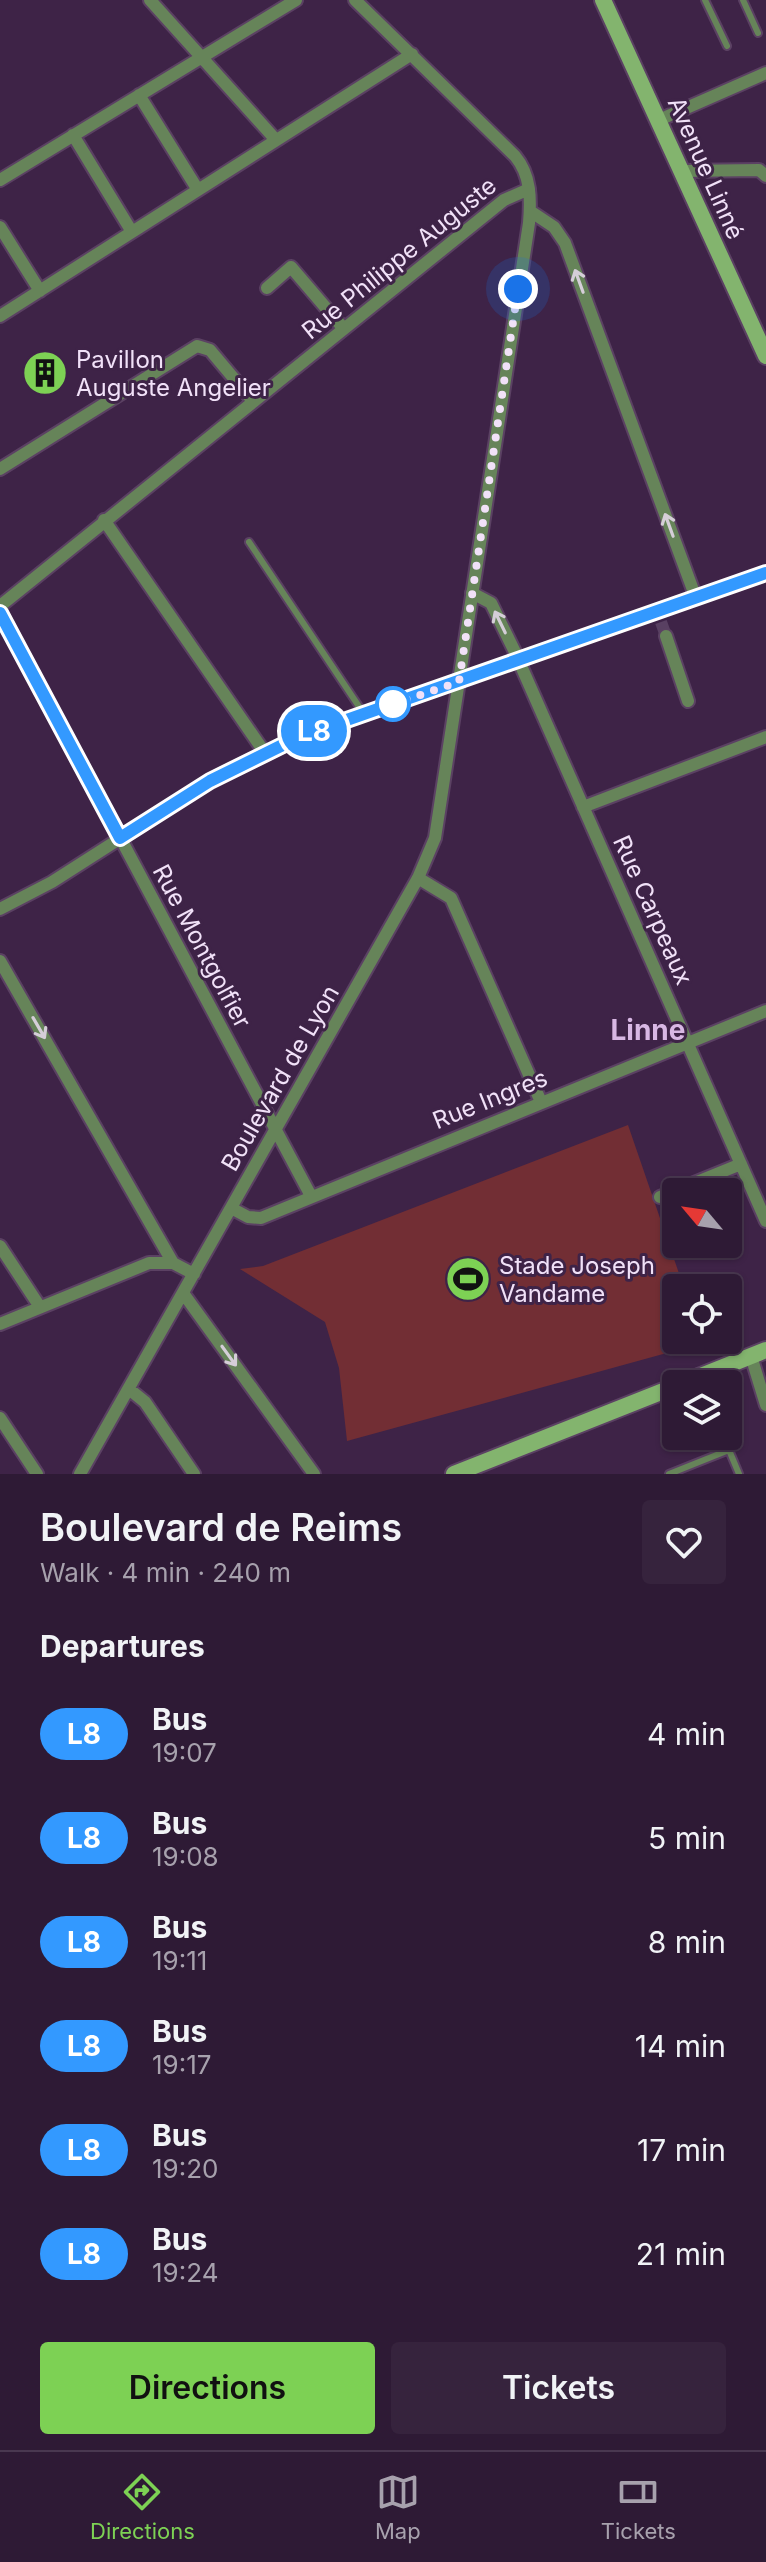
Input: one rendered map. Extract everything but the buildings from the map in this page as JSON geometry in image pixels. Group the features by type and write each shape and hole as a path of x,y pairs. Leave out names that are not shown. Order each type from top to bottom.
{"street":[{"path":"150,0 276,140"},
{"path":"0,180 296,0"},
{"path":"355,0 515,156 525,171 529,189"},
{"name":"Avenue Linné","path":"603,0 766,356"},
{"path":"0,316 412,54"},
{"path":"659,120 766,73"},
{"path":"139,95 198,190"},
{"path":"73,135 132,232"},
{"path":"681,171 764,169"},
{"name":"Boulevard de Lyon","path":"80,1474 418,878 435,838 530,211 529,189"},
{"name":"Rue Philippe Auguste","path":"0,613 104,520 252,400 504,200 529,189"},
{"path":"530,211 558,231 565,243 696,598"},
{"path":"0,227 40,291"},
{"path":"267,288 291,267 344,329"},
{"path":"0,469 197,346 210,350 252,400"},
{"path":"104,520 265,753"},
{"path":"0,909 33,893 197,788 265,753 364,714 660,617 696,598 766,573"},
{"name":"Rue Carpeaux","path":"472,593 491,603 519,661 766,1221"},
{"name":"Rue Montgolfier","path":"0,613 311,1196"},
{"path":"666,636 688,701"},
{"path":"583,807 766,737"},
{"path":"418,878 451,898 541,1102"},
{"path":"0,961 173,1263"},
{"name":"Rue Ingres","path":"231,1208 248,1217 261,1218 766,1011"},
{"path":"660,1197 741,1164"},
{"path":"0,1246 40,1307"},
{"path":"0,1324 149,1263 173,1263 194,1274"},
{"path":"183,1293 314,1474"},
{"path":"716,1370 759,1353 766,1405"},
{"path":"129,1389 145,1402 194,1474"},
{"path":"456,1474 662,1391"},
{"path":"0,1418 37,1474"}],"lane":[{"path":"705,0 727,46"},
{"path":"743,0 758,33"},
{"path":"249,542 364,714"},
{"path":"669,1474 729,1450 739,1474"},
{"path":"691,1465 694,1474"}],"shaded area":[{"name":"Stade Joseph Vandame","path":"628,1125 662,1224 662,1258 674,1258 679,1274 662,1274 663,1354 347,1441 339,1368 325,1322 240,1269 263,1266"}],"tunnel":[{"path":"661,622 666,636"}],"bus line":[{"name":"L8","path":"0,613 120,838 210,781 301,736 766,573"}],"place":[{"name":"Pavillon Auguste Angelier","path":"45,373"},
{"name":"Stade Joseph Vandame","path":"468,1279"}],"district":[{"name":"Linne","path":"648,1030"}],"route":[{"path":"393,704 459,682 518,289"}]}
